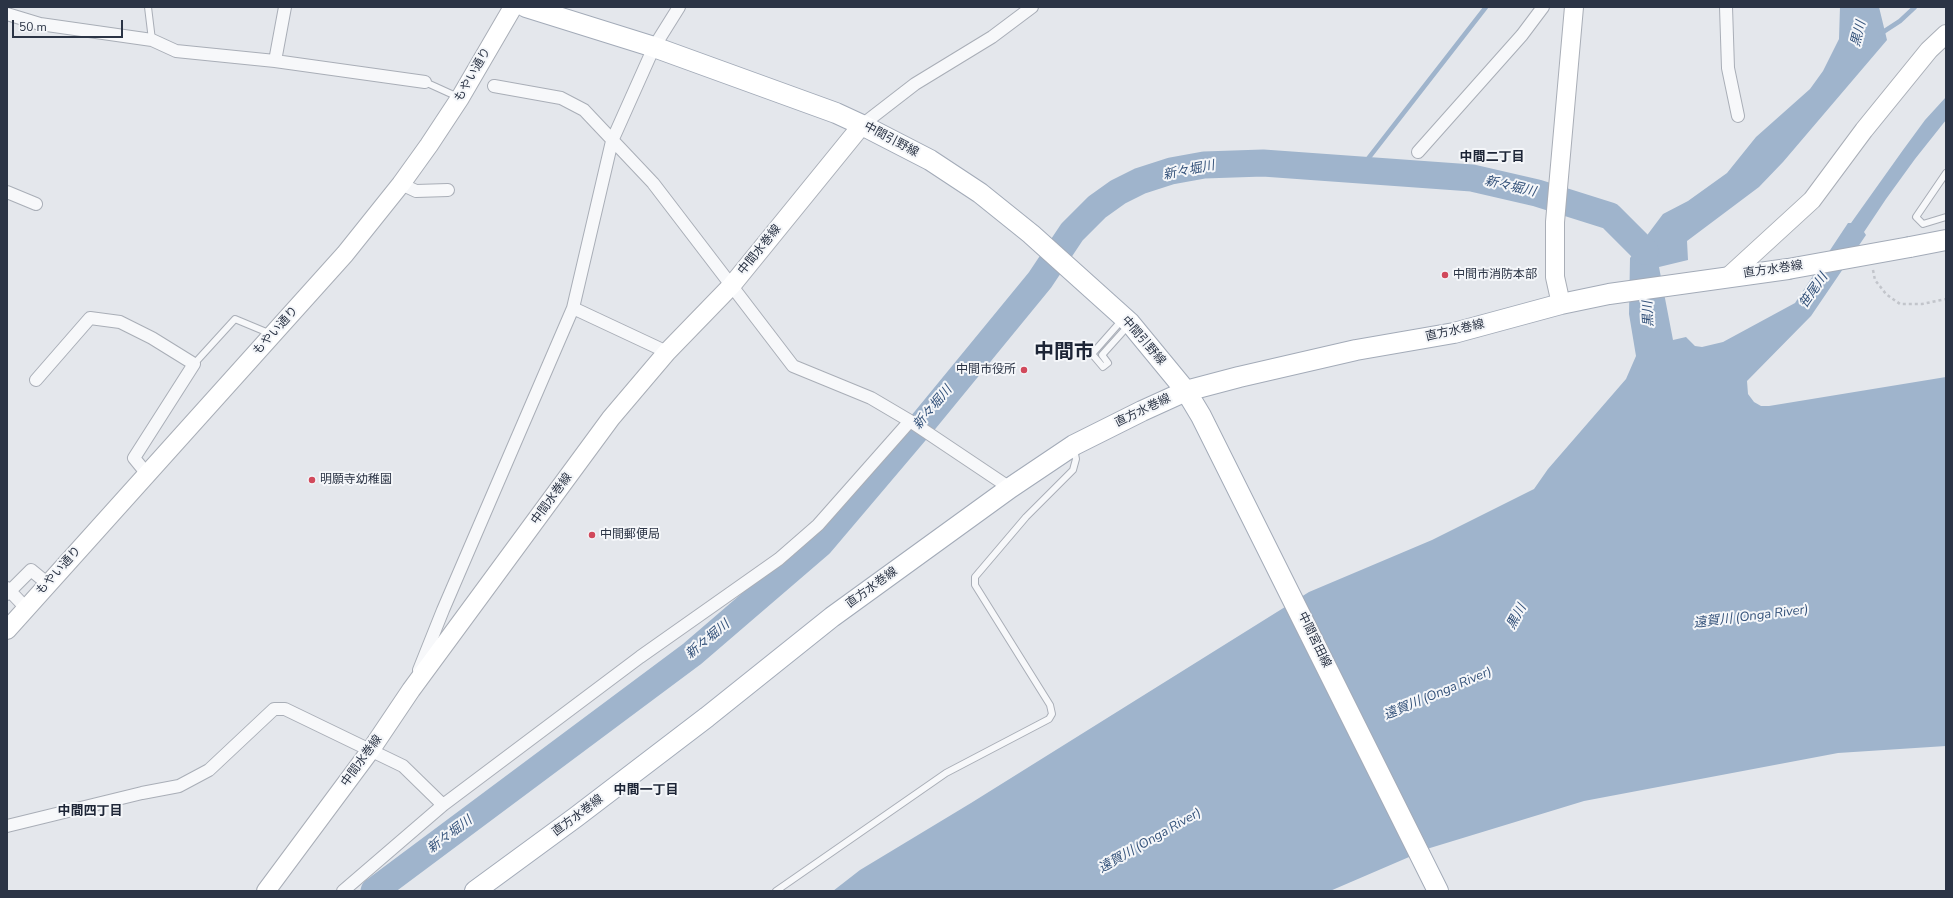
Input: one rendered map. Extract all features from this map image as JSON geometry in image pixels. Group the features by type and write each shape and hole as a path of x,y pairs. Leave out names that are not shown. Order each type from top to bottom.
{"main road":[{"name":"中間引野線","path":"526,7 654,47 836,113 930,160 980,193 1031,234 1071,269 1127,320 1186,391"},
{"name":"直方水巻線","path":"475,891 701,722 832,617 1010,488 1074,445 1186,391 1356,350 1454,333 1561,304 1609,294 1788,269 1946,240"},
{"name":"中間宮田線","path":"1186,391 1201,416 1438,891"}],"street":[{"path":"275,61 285,7"},
{"name":"もやい通り","path":"7,630 345,254 401,184 460,98 513,7"},
{"path":"412,690 443,610 573,308 612,141 654,47 679,7"},
{"path":"1418,152 1522,35 1542,7"},
{"path":"1561,304 1555,277 1555,222 1574,7"},
{"path":"1726,7 1728,68 1738,116"},
{"path":"862,125 915,84 992,37 1025,9"},
{"path":"8,16 40,24 152,40 176,51 275,61 425,82"},
{"path":"1728,277 1812,200 1864,130 1928,50 1946,34"},
{"path":"494,86 561,98 584,110 653,183 793,366 871,398 910,421 1010,488"},
{"name":"中間水巻線","path":"266,891 370,751 412,690 611,418 667,352 732,285 862,125"},
{"path":"401,184 416,191 448,190"},
{"path":"7,192 36,204"},
{"path":"573,308 667,352"},
{"path":"36,380 90,318 120,322 152,338 194,364 134,458 147,474"},
{"path":"343,891 442,805 640,657 780,559 818,525 910,421"},
{"path":"26,608 8,591 31,570 48,584"},
{"path":"7,826 142,793 179,786 208,770 274,709 285,709 403,766 442,805"}],"lane":[{"path":"148,7 152,40"},
{"path":"425,82 460,98"},
{"path":"1946,173 1916,217 1923,224 1946,217"},
{"path":"194,364 236,319 272,334"},
{"path":"1127,320 1102,356 1108,362 1103,367 1092,354 1127,320"},
{"path":"776,891 946,773 1049,719 1052,714 1050,705 975,585 975,577 1026,517 1073,470 1076,459 1074,445"}],"path":[{"path":"1873,268 1875,280 1886,294 1900,304 1922,304 1946,299"}],"water":[{"path":"1840,7 1879,7 1887,40 1783,162 1759,187 1687,241 1688,260 1659,267 1673,340 1686,337 1695,346 1702,347 1723,342 1795,303 1848,223 1851,223 1925,120 1946,97 1946,120 1886,199 1864,232 1866,235 1811,316 1747,381 1748,394 1754,402 1761,406 1769,406 1946,377 1946,746 1838,753 1584,801 1430,848 1330,891 833,891 860,870 971,803 1309,592 1432,540 1534,489 1548,469 1626,379 1636,356 1629,314 1630,258 1663,214 1688,201 1727,173 1756,137 1810,89 1823,71 1839,39"}],"waterway":[{"path":"1363,170 1367,160 1486,7"},
{"path":"1880,34 1900,21 1915,7"},
{"name":"新々堀川","path":"374,891 692,654 820,544 926,419 1040,280 1072,232 1097,207 1118,192 1140,181 1171,171 1204,165 1263,163 1472,178 1537,193 1610,216 1645,251"}],"place":[{"name":"中間市消防本部","path":"1445,275"},
{"name":"中間市役所","path":"1024,370"},
{"name":"明願寺幼稚園","path":"312,480"},
{"name":"中間郵便局","path":"592,535"}],"district":[{"name":"中間二丁目","path":"1492,158"},
{"name":"中間市","path":"1064,353"},
{"name":"中間一丁目","path":"646,791"},
{"name":"中間四丁目","path":"90,812"}],"water label":[{"name":"黒川","path":"1859,34"},
{"name":"笹尾川","path":"1814,291"},
{"name":"黒川","path":"1649,314"},
{"name":"黒川","path":"1517,617"},
{"name":"遠賀川 (Onga River)","path":"1751,617"},
{"name":"遠賀川 (Onga River)","path":"1438,694"},
{"name":"遠賀川 (Onga River)","path":"1150,841"}]}
